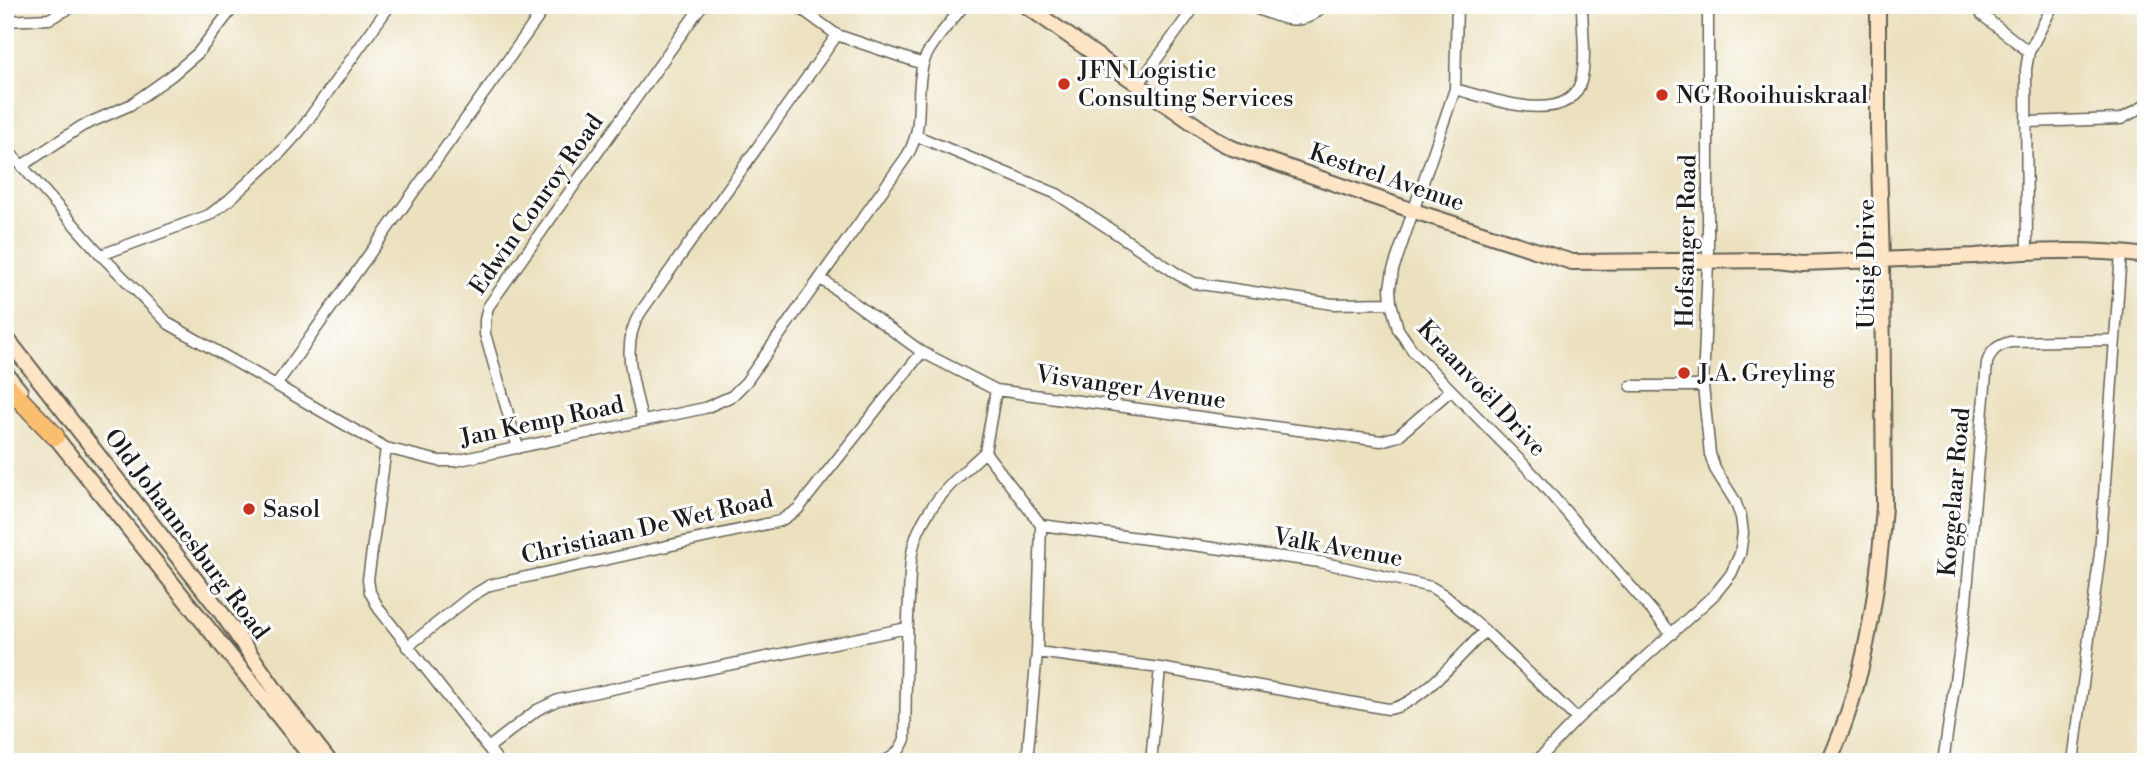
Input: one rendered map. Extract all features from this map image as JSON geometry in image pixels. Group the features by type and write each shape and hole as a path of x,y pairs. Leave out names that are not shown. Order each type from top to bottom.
{"highway":[{"path":"5,384 55,436"}],"main road":[{"name":"Kestrel Avenue","path":"1025,5 1232,148 1414,211 1575,262 1777,260 1803,263 1960,250 2001,253 2121,253 2146,256"},
{"name":"Uitsig Drive","path":"1829,762 1867,644 1881,545 1885,463 1889,446 1887,135 1879,65 1878,5"},
{"name":"Old Johannesburg Road","path":"5,336 220,611 288,708 330,762"},
{"name":"Old Johannesburg Road","path":"5,372 315,762"}],"street":[{"path":"5,21 48,19 76,5"},
{"path":"23,165 82,126 130,105 171,76 198,53 235,5"},
{"path":"101,255 209,215 229,200 300,131 390,5"},
{"path":"276,385 547,5"},
{"name":"Edwin Conroy Road","path":"518,448 485,334 488,307 702,5"},
{"path":"796,5 837,35 923,64 964,5"},
{"path":"1138,85 1196,5"},
{"path":"1248,5 1294,21 1308,18 1323,5"},
{"name":"Kraanvoël Drive","path":"1457,5 1455,89 1393,270 1391,303 1398,329 1413,351 1535,476 1672,634"},
{"path":"1455,89 1535,108 1553,107 1569,99 1581,83 1582,5"},
{"name":"Hofsanger Road","path":"1536,762 1577,719 1715,594 1731,574 1740,554 1743,533 1741,517 1735,501 1715,469 1710,454 1703,386 1708,261 1708,5"},
{"path":"1977,5 1982,15 2029,52"},
{"path":"2027,253 2026,69 2029,52 2053,5"},
{"path":"642,421 628,352 632,327 837,35"},
{"name":"Jan Kemp Road","path":"5,147 101,255 169,324 386,448 446,462 705,408 732,396 746,382 907,156 917,136 923,64"},
{"path":"2026,122 2121,119 2146,105"},
{"path":"917,136 1057,194 1194,283 1333,304 1391,303"},
{"path":"2073,762 2100,553 2121,253"},
{"name":"Visvanger Avenue","path":"820,278 922,352 996,390 1381,441 1398,436 1451,390"},
{"name":"Koggelaar Road","path":"1943,762 1965,613 1989,355 1999,345 2010,342 2114,340"},
{"name":"Christiaan De Wet Road","path":"407,647 489,585 774,523 788,516 798,509 922,352"},
{"path":"1631,386 1703,386"},
{"path":"881,762 894,755 905,739 907,628 912,556 920,526 951,483 985,452 996,390"},
{"path":"386,448 368,580 370,592 407,647 499,762"},
{"path":"985,452 1041,525 1037,652 1027,762"},
{"name":"Valk Avenue","path":"1041,525 1320,562 1424,585 1444,595 1577,719"},
{"path":"488,748 537,710 558,700 907,628"},
{"path":"1037,652 1160,668 1382,709 1396,708 1417,697 1485,631"},
{"path":"1152,762 1160,668"}],"place":[{"name":"JFN Logistic Consulting Services","path":"1064,84"},
{"name":"NG Rooihuiskraal","path":"1662,95"},
{"name":"J.A. Greyling","path":"1684,373"},
{"name":"Sasol","path":"249,509"}]}
